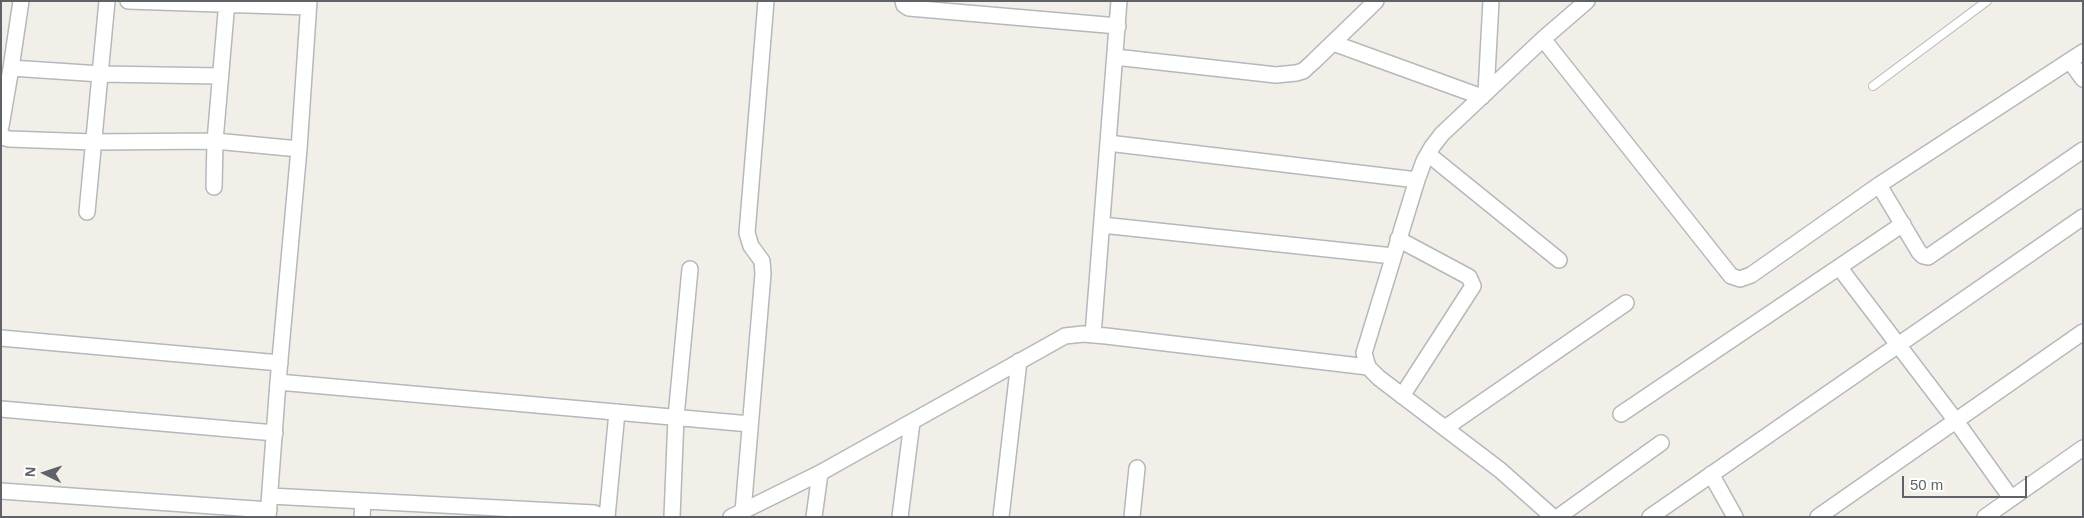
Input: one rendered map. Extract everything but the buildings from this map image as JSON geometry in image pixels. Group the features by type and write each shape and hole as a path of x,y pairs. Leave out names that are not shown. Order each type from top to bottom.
{"street":[{"path":"1,126 21,1"},
{"path":"87,212 107,1"},
{"path":"128,1 309,4 299,149 269,507"},
{"path":"737,514 750,424 763,274 762,261 751,246 747,233 766,1"},
{"path":"903,1 904,5 909,8 1118,26"},
{"path":"1093,335 1120,1"},
{"path":"1115,57 1285,75 1304,70 1376,1"},
{"path":"1484,95 1491,1"},
{"path":"1553,517 1500,470 1379,378 1368,367 1364,353 1398,239 1417,180 1428,154 1442,134 1586,1"},
{"path":"214,187 215,141 227,3"},
{"path":"1543,39 1731,276 1740,279 1751,276 1879,185 2083,52"},
{"path":"1333,42 1484,95"},
{"path":"2070,61 2083,79"},
{"path":"11,68 101,74 220,76"},
{"path":"1,133 2,137 8,139 93,142 215,141 299,149"},
{"path":"1108,143 1417,180"},
{"path":"1879,185 1923,256 1928,257 2083,150"},
{"path":"1428,154 1559,260"},
{"path":"1650,517 2083,217"},
{"path":"1622,414 1903,224"},
{"path":"1102,225 1393,256"},
{"path":"1398,239 1470,277 1473,286 1402,396"},
{"path":"1839,267 1956,421 2011,498"},
{"path":"672,517 676,417 690,268"},
{"path":"1445,428 1626,303"},
{"path":"1818,517 2083,332"},
{"path":"737,514 820,473 1064,336 1093,335 1368,367"},
{"path":"1,338 280,363"},
{"path":"1001,517 1019,362"},
{"path":"278,382 750,424"},
{"path":"1,409 275,433"},
{"path":"1,491 269,507 363,501 594,514 605,517 618,412"},
{"path":"900,517 912,422"},
{"path":"1558,517 1661,443"},
{"path":"1985,517 2083,448"},
{"path":"1132,517 1137,468"},
{"path":"814,517 820,473"},
{"path":"1711,474 1735,517"},
{"path":"362,517 363,501"}],"lane":[{"path":"1873,86 1987,1"}]}
